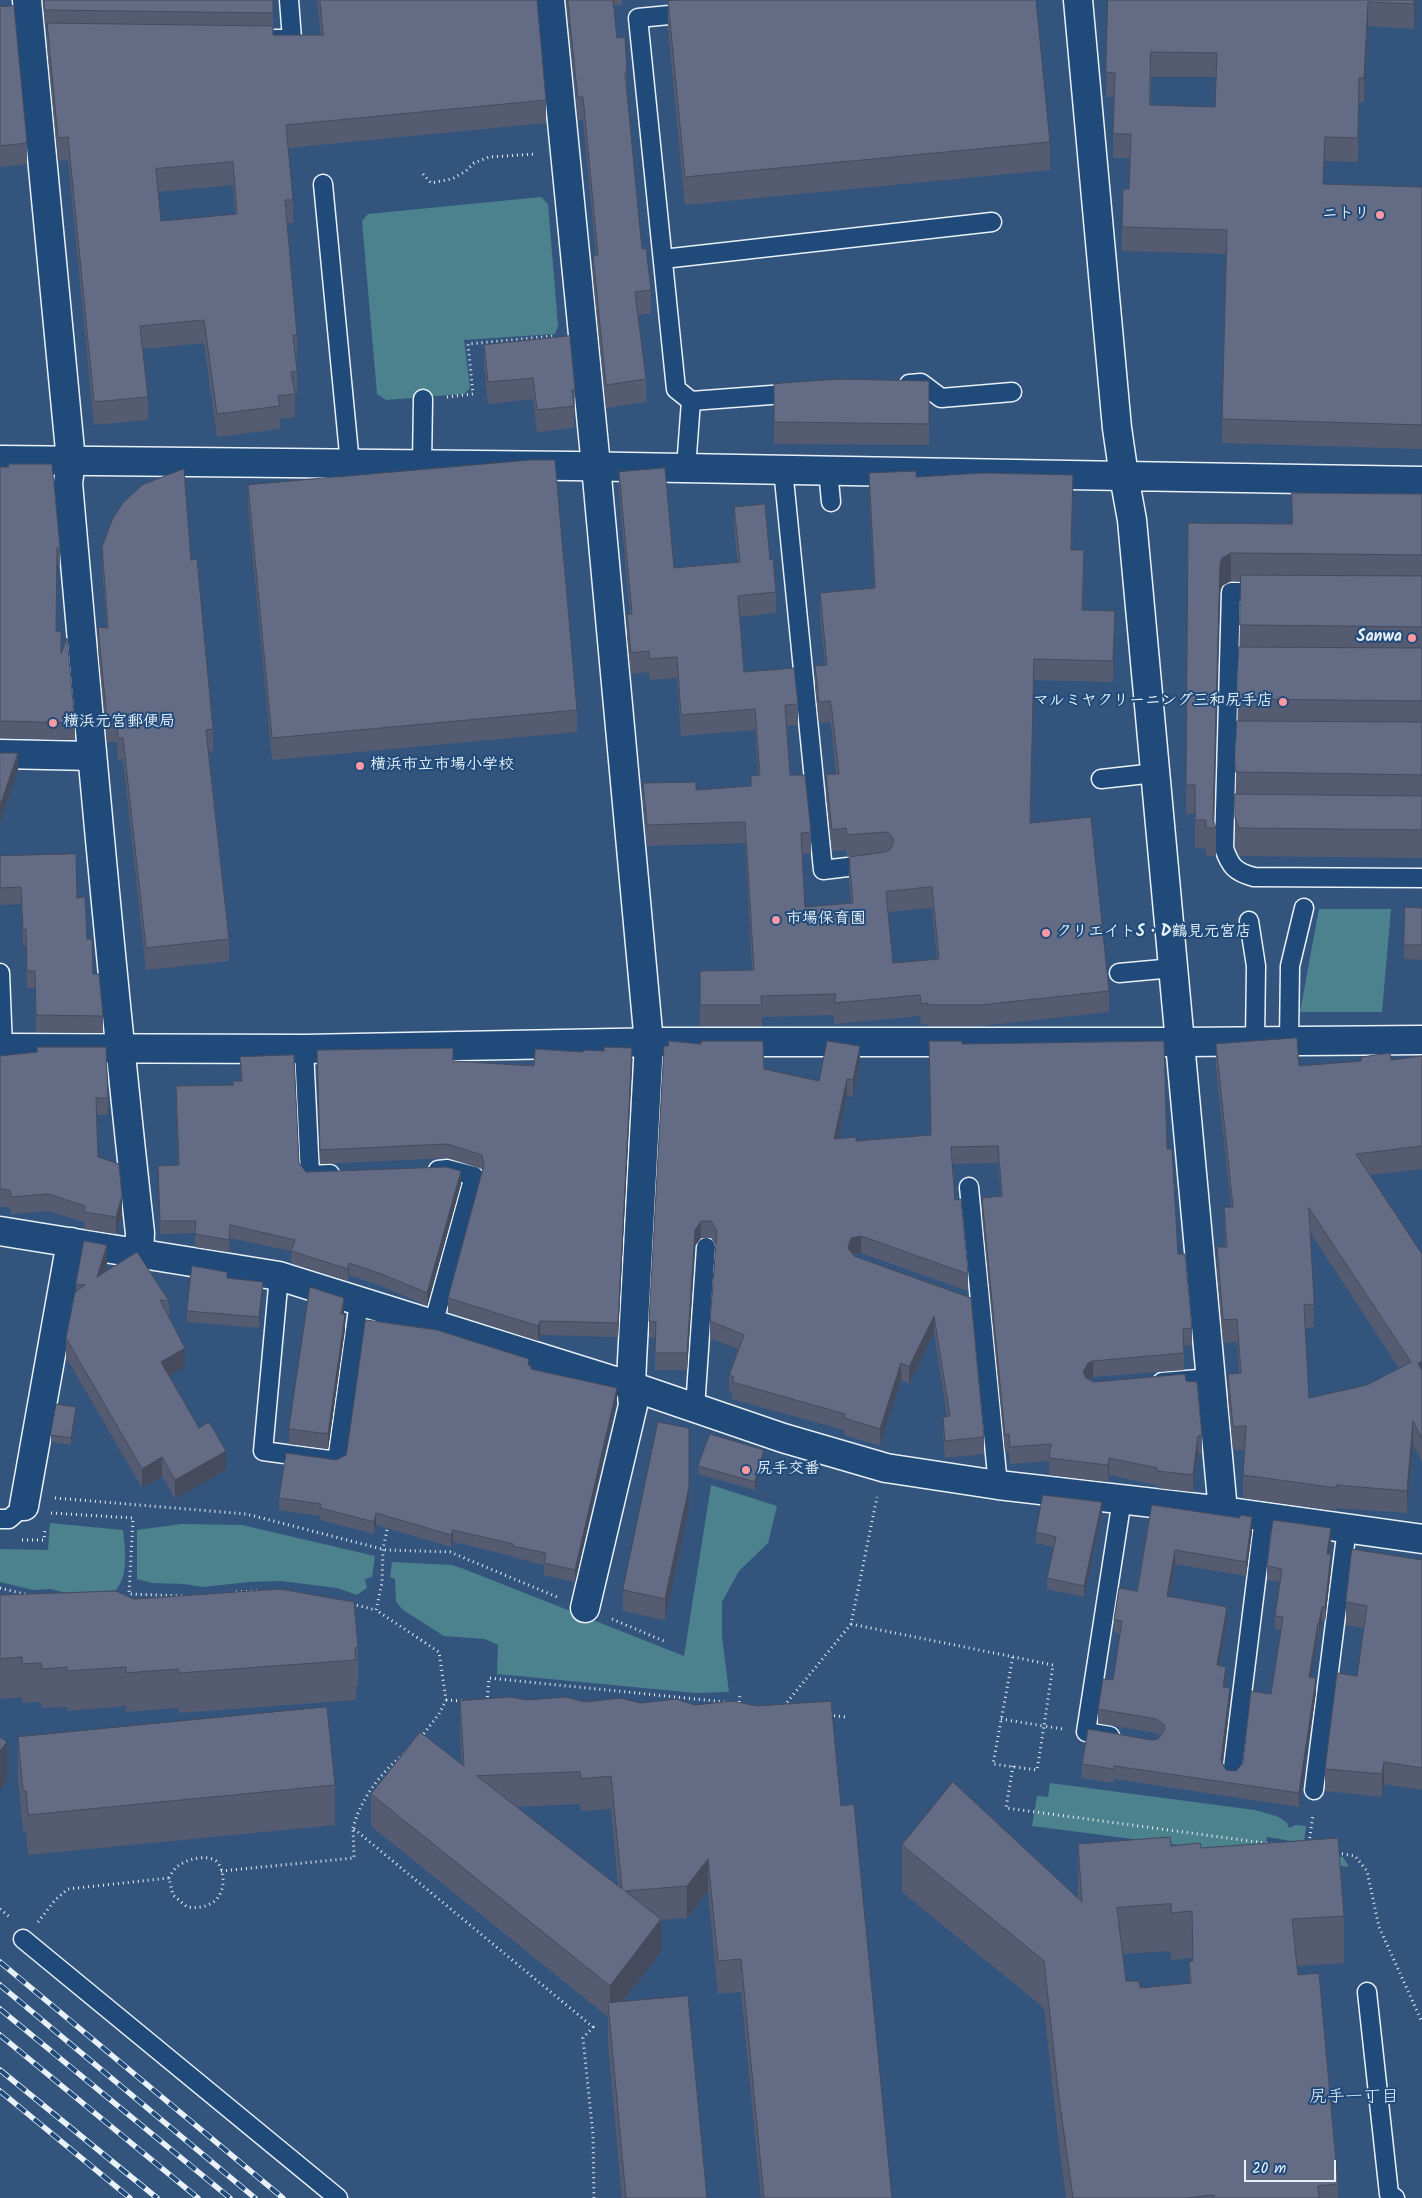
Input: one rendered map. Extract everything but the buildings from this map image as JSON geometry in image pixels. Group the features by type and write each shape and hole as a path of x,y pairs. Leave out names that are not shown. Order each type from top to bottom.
{"street":[{"path":"27,0 40,35 71,461 68,483 120,1048 140,1233 139,1254"},
{"path":"550,0 596,466 649,1043 631,1386 633,1405 585,1608"},
{"path":"1078,0 1116,419 1132,520 1223,1511"},
{"path":"0,460 596,466 1422,481"},
{"path":"0,754 92,756"},
{"path":"1,1048 304,1048 649,1043 1422,1040"},
{"path":"0,1231 279,1276 631,1386 783,1438 886,1468 998,1485 1223,1511 1422,1539"},
{"path":"32,1506 71,1242"}],"lane":[{"path":"254,38 292,39 290,0"},
{"path":"704,12 638,18 676,389 691,401 815,391"},
{"path":"323,184 350,464"},
{"path":"663,259 992,222"},
{"path":"892,385 921,383 941,398 1012,392"},
{"path":"422,465 423,399"},
{"path":"686,468 691,401"},
{"path":"783,470 822,870 883,863"},
{"path":"828,470 831,502"},
{"path":"1281,592 1231,592 1224,848 1229,863 1241,873 1254,877 1422,878"},
{"path":"1229,664 1248,664"},
{"path":"1227,738 1246,738"},
{"path":"1101,779 1155,774"},
{"path":"1226,811 1244,811"},
{"path":"1289,1041 1290,966 1304,908"},
{"path":"1249,922 1256,966 1256,1042"},
{"path":"1119,973 1173,968"},
{"path":"0,973 1,1048"},
{"path":"304,1048 310,1175 349,1174"},
{"path":"418,1170 447,1169 474,1176 433,1325"},
{"path":"969,1187 998,1485"},
{"path":"695,1408 706,1247"},
{"path":"279,1276 263,1451 337,1460 359,1302"},
{"path":"963,1301 981,1308"},
{"path":"1143,1384 1211,1378"},
{"path":"1122,1499 1086,1732 1125,1738"},
{"path":"0,1519 9,1518 32,1506"},
{"path":"1232,1775 1264,1517"},
{"path":"1314,1790 1347,1528"},
{"path":"23,1939 338,2198"},
{"path":"1367,1992 1388,2194 1395,2198"}],"path":[{"path":"423,174 430,182 444,181 452,179 466,171 474,163 489,157 564,152"},
{"path":"423,399 473,394 468,344 564,335"},
{"path":"792,1710 783,1709 786,1701 851,1624 877,1497 867,1494"},
{"path":"32,1506 246,1514 383,1550 450,1552 666,1642"},
{"path":"32,1506 52,1513 133,1518 130,1594"},
{"path":"376,1610 382,1584 383,1550 389,1521"},
{"path":"18,1540 44,1540 45,1524"},
{"path":"0,1588 37,1597"},
{"path":"231,1593 245,1590 264,1591"},
{"path":"124,1596 130,1594 189,1597"},
{"path":"342,1602 376,1610 439,1652 446,1700 419,1740"},
{"path":"851,1624 1013,1656 1053,1664 1037,1770 993,1764 1013,1656"},
{"path":"479,1703 487,1703 489,1678 748,1705"},
{"path":"739,1704 740,1695"},
{"path":"446,1700 471,1702"},
{"path":"827,1714 845,1717"},
{"path":"1001,1719 1086,1732"},
{"path":"221,1871 354,1858 353,1828 357,1811 392,1763 406,1753"},
{"path":"1013,1766 1006,1808 1279,1845"},
{"path":"1308,1849 1314,1790"},
{"path":"353,1828 593,2027 583,2038 593,2135 594,2198"},
{"path":"1334,1852 1355,1856 1367,1871 1378,1928 1422,2022"},
{"path":"23,1939 55,1900 68,1889 169,1878 182,1863 210,1858 218,1864 221,1871 224,1879 223,1889 212,1904 199,1908 187,1907 173,1895 169,1878"}],"green space":[{"path":"541,197 548,204 558,326 555,334 464,340 470,388 464,394 386,400 377,394 362,221 368,214"},
{"path":"1319,909 1391,909 1382,1012 1300,1012"},
{"path":"711,1485 777,1506 768,1543 739,1571 722,1602 722,1637 729,1692 696,1693 497,1674 498,1645 485,1639 444,1636 403,1610 396,1602 395,1579 390,1577 392,1562 452,1565 684,1656"},
{"path":"50,1523 123,1530 124,1569 123,1577 116,1590 76,1595 50,1589 33,1590 0,1582 0,1549 48,1550"},
{"path":"181,1524 242,1525 375,1556 372,1577 365,1579 367,1588 357,1595 337,1588 281,1581 203,1587 153,1583 137,1579 137,1530"},
{"path":"1050,1783 1255,1810 1279,1817 1287,1823 1289,1828 1295,1825 1306,1826 1304,1843 1267,1837 1265,1847 1343,1857 1349,1867 1032,1826 1037,1796 1048,1797"}],"railway":[{"path":"0,1962 283,2198"},
{"path":"0,1985 255,2198"},
{"path":"0,2009 230,2198"},
{"path":"0,2035 198,2198"},
{"path":"0,2070 157,2198"},
{"path":"0,2091 130,2198"}],"place":[{"name":"ニトリ","path":"1380,215"},
{"name":"Sanwa","path":"1412,638"},
{"name":"マルミヤクリーニング三和尻手店","path":"1283,702"},
{"name":"横浜元宮郵便局","path":"53,723"},
{"name":"横浜市立市場小学校","path":"360,766"},
{"name":"市場保育園","path":"776,920"},
{"name":"クリエイトS・D鶴見元宮店","path":"1046,933"},
{"name":"尻手交番","path":"746,1470"}],"district":[{"name":"尻手一丁目","path":"1354,2099"}]}
